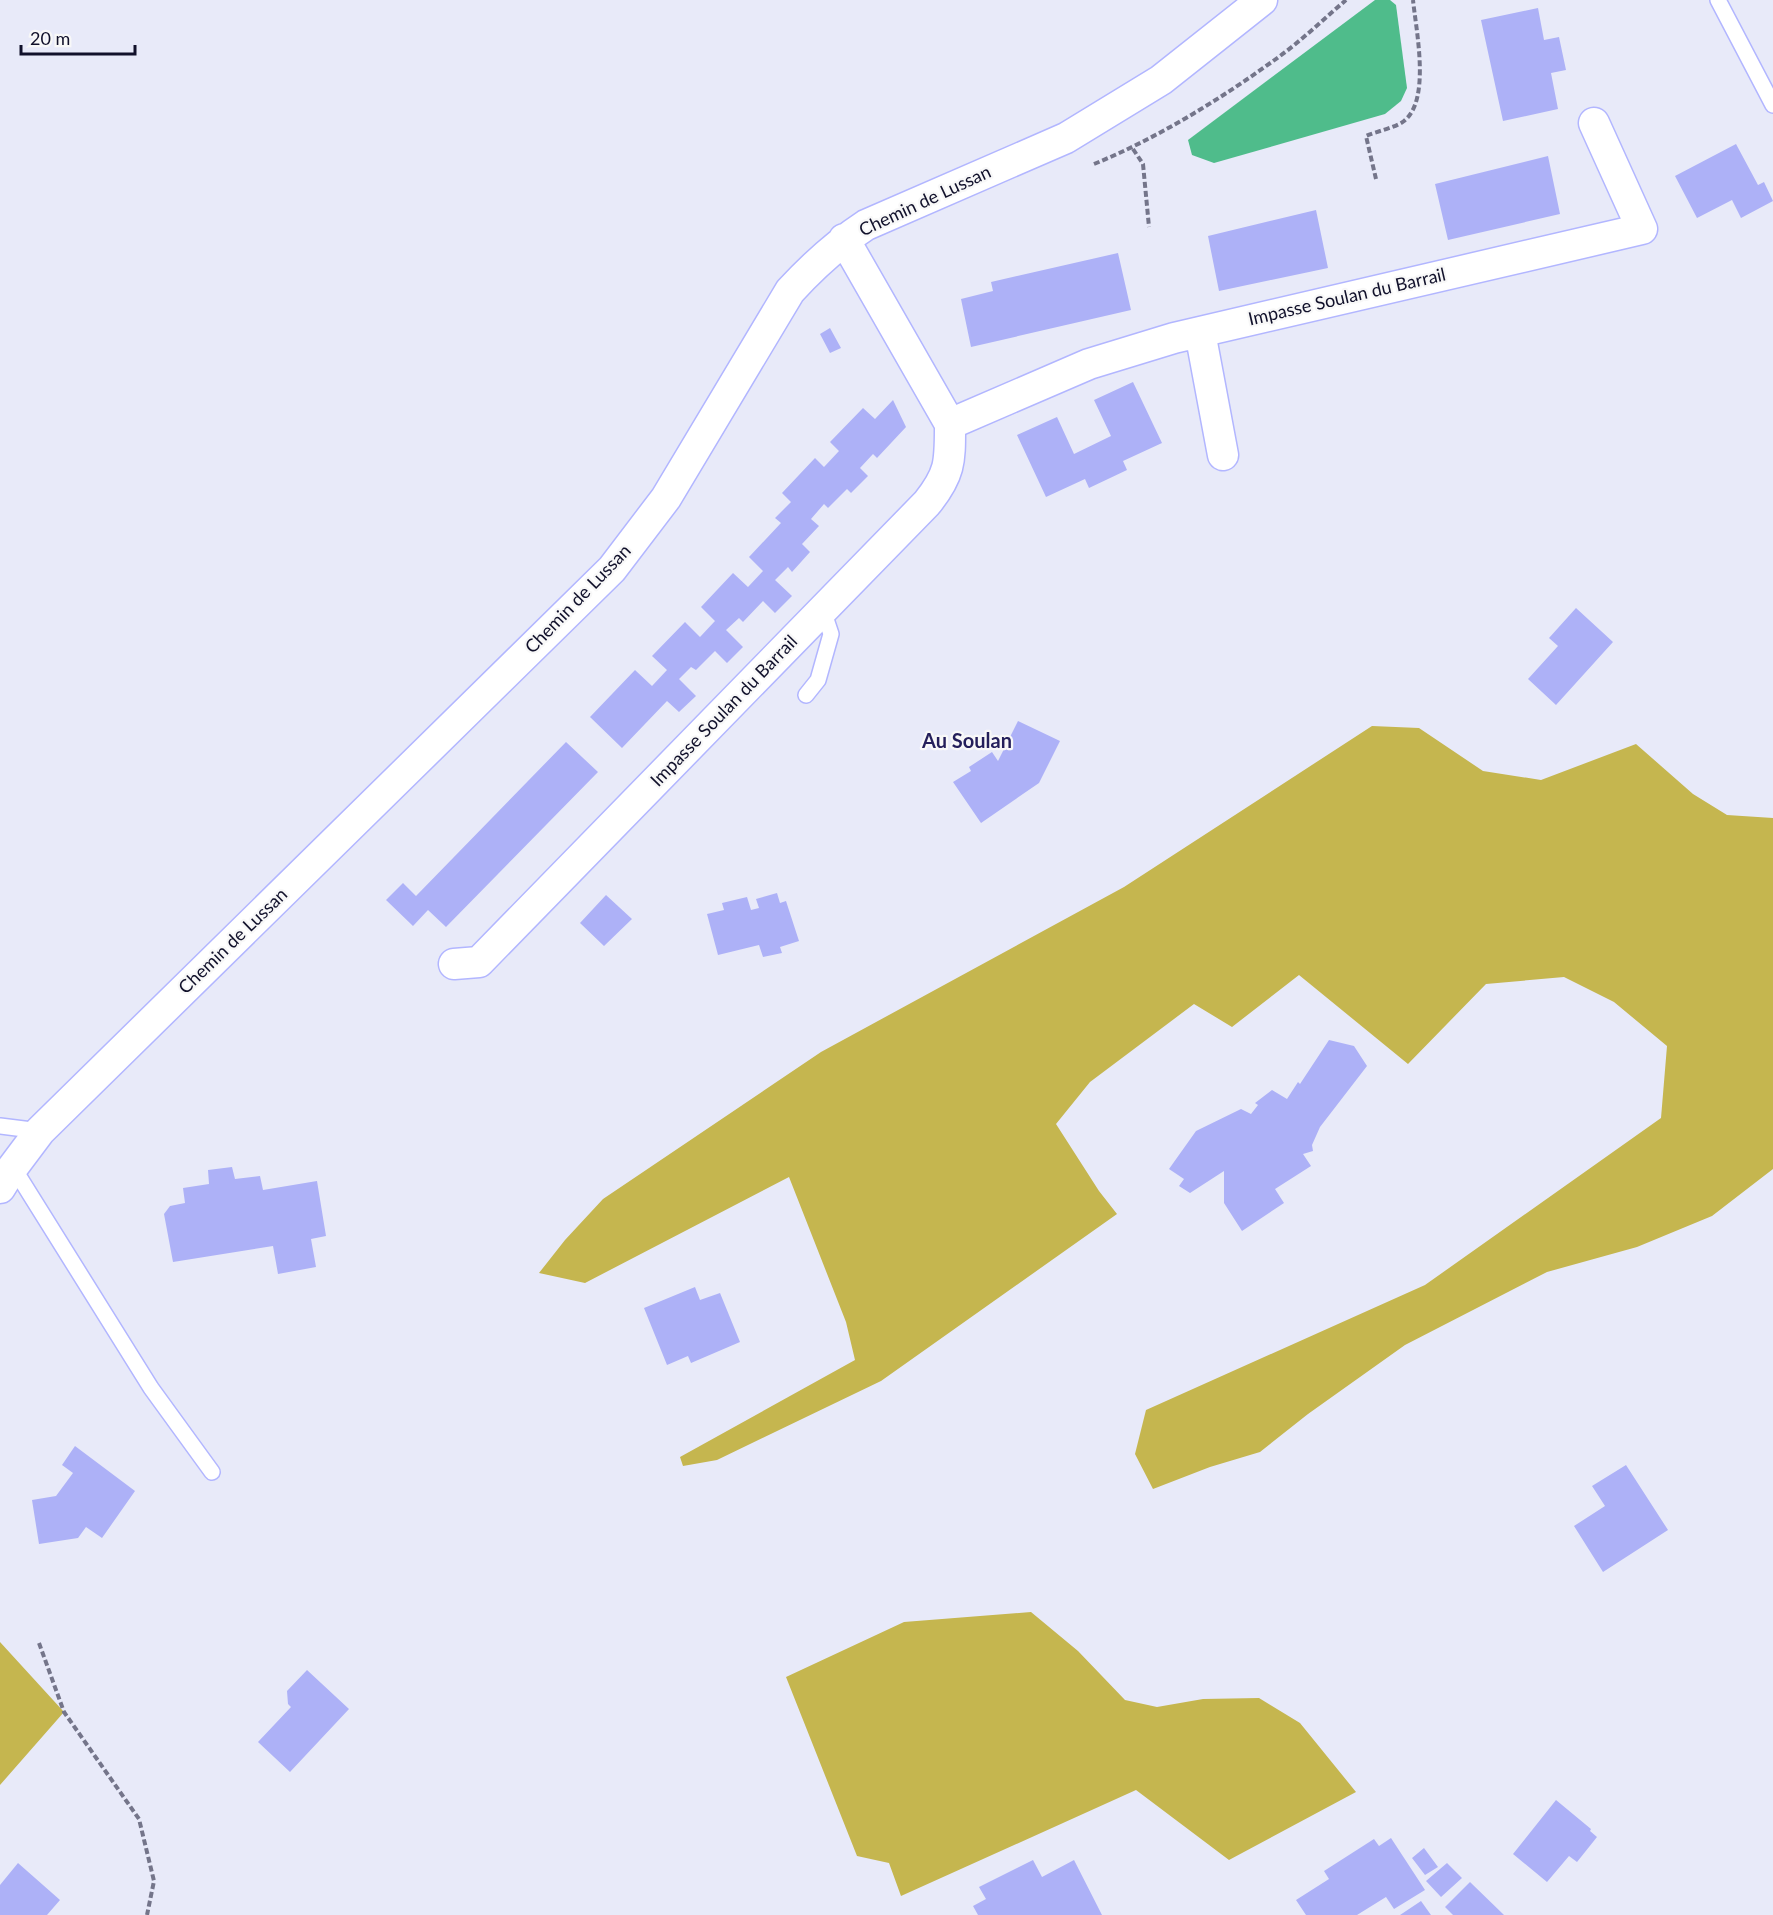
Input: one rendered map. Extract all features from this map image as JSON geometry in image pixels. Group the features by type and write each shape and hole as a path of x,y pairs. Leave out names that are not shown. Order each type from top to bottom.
{"street":[{"name":"Chemin de Lussan","path":"6,1178 40,1131 612,569 666,498 790,291 815,264 844,239 866,225 1066,138 1161,80 1262,0"},
{"name":"Impasse Soulan du Barrail","path":"950,424 1089,364 1200,332 1642,229 1594,123"},
{"name":"Impasse Soulan du Barrail","path":"454,964 479,962 823,610 942,482 950,460 950,424 844,239"},
{"path":"1200,332 1223,455"}],"lane":[{"path":"1718,0 1773,105"},
{"path":"806,695 818,680 827,655 831,634 823,610"},
{"path":"0,1126 40,1131"},
{"path":"6,1178 212,1472"}],"path":[{"path":"1376,179 1366,135 1404,121 1418,97 1420,82 1413,0"},
{"path":"1132,149 1143,164 1149,227"},
{"path":"39,1642 64,1712 139,1819 154,1881 147,1915"}],"shaded area":[{"path":"1375,0 1390,0 1396,5 1407,88 1401,101 1385,114 1214,163 1192,155 1188,140"},
{"path":"1372,726 1419,728 1483,771 1541,780 1636,744 1693,794 1727,815 1773,818 1773,1169 1712,1216 1637,1247 1547,1272 1405,1345 1308,1414 1260,1452 1210,1467 1153,1489 1135,1454 1146,1410 1425,1285 1661,1118 1667,1046 1614,1002 1564,977 1486,984 1408,1064 1299,975 1232,1027 1194,1004 1090,1082 1056,1124 1099,1191 1117,1214 881,1381 717,1460 683,1466 680,1457 855,1360 846,1322 789,1177 585,1283 539,1273 565,1240 603,1199 821,1052 1124,887"},
{"path":"1031,1612 1078,1651 1125,1700 1157,1707 1203,1699 1259,1698 1300,1723 1356,1792 1229,1860 1136,1790 901,1896 889,1863 857,1856 786,1677 904,1622"},
{"path":"0,1642 64,1712 0,1785"}],"building":[{"path":"1538,8 1544,40 1559,37 1566,70 1551,73 1558,109 1503,121 1481,20"},
{"path":"1736,144 1758,185 1764,182 1773,201 1741,218 1732,200 1697,218 1675,176"},
{"path":"1548,156 1560,214 1448,240 1435,184"},
{"path":"1316,210 1328,268 1219,291 1208,236"},
{"path":"1118,253 1131,310 971,347 961,299 993,291 991,282"},
{"path":"830,328 841,348 830,353 820,334"},
{"path":"1133,382 1162,443 1123,461 1127,470 1089,488 1085,479 1046,497 1017,435 1057,417 1074,454 1111,436 1094,400"},
{"path":"893,400 906,427 877,458 873,454 860,468 868,476 851,493 847,489 828,508 824,504 811,519 819,526 802,544 810,552 792,572 788,567 775,580 792,596 775,613 763,601 743,622 739,618 726,630 743,647 727,663 715,651 696,670 691,667 679,679 696,696 679,712 667,701 622,748 590,717 635,670 652,686 667,670 652,656 685,622 700,637 715,621 701,607 733,573 748,587 763,571 749,557 781,523 775,518 791,502 782,493 815,458 824,467 839,451 830,442 863,408 875,419"},
{"path":"1576,608 1613,642 1556,705 1528,679 1558,646 1549,638"},
{"path":"1018,721 1060,741 1039,783 981,823 953,782 971,771 969,767 992,752 998,761"},
{"path":"566,742 598,772 446,927 428,910 413,926 386,900 403,883 416,896"},
{"path":"777,893 780,903 786,901 799,941 780,947 782,953 763,957 759,945 718,955 707,914 724,910 722,903 747,897 751,910 759,908 756,899"},
{"path":"606,895 632,919 604,946 580,923"},
{"path":"1329,1040 1354,1046 1367,1066 1320,1127 1312,1145 1313,1151 1303,1154 1311,1166 1275,1189 1284,1203 1242,1231 1224,1203 1224,1171 1190,1193 1179,1186 1184,1179 1169,1169 1196,1131 1241,1109 1251,1114 1258,1105 1255,1103 1272,1090 1287,1099 1298,1082 1300,1084"},
{"path":"232,1167 235,1179 260,1176 263,1190 317,1181 326,1236 311,1239 316,1267 278,1274 273,1246 173,1262 164,1214 170,1206 185,1203 183,1188 209,1184 208,1170"},
{"path":"695,1287 700,1300 720,1293 740,1342 691,1363 688,1356 667,1365 644,1308"},
{"path":"75,1446 135,1491 102,1538 86,1527 78,1538 39,1544 32,1500 56,1496 73,1473 62,1465"},
{"path":"1626,1465 1668,1530 1603,1572 1574,1526 1605,1506 1592,1486"},
{"path":"307,1670 349,1709 290,1772 258,1742 291,1707 288,1704 287,1691"},
{"path":"1556,1800 1591,1829 1590,1831 1597,1837 1577,1862 1569,1856 1547,1882 1513,1854"},
{"path":"1391,1838 1425,1890 1394,1909 1386,1897 1357,1915 1306,1915 1296,1900 1329,1879 1324,1871 1374,1839 1379,1846"},
{"path":"1424,1848 1438,1867 1425,1875 1412,1858"},
{"path":"1033,1860 1042,1877 1074,1860 1102,1915 978,1915 973,1906 986,1899 979,1887"},
{"path":"18,1863 60,1900 47,1915 0,1915 0,1885"},
{"path":"1447,1863 1462,1878 1441,1897 1426,1881"},
{"path":"1470,1882 1504,1915 1453,1915 1445,1907"},
{"path":"1421,1901 1431,1915 1400,1915"}],"district":[{"name":"Au Soulan","path":"967,741"}]}
